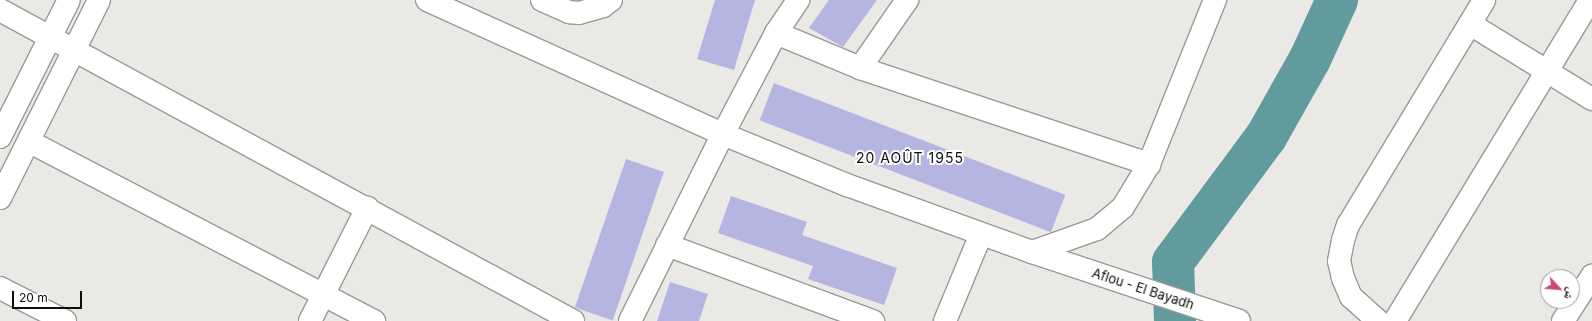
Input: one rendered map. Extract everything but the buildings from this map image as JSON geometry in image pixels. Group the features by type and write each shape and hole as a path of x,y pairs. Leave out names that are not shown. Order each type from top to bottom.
{"street":[{"path":"3,126 69,0"},
{"path":"0,198 30,142 99,0"},
{"name":"Aflou - El Bayadh","path":"427,0 723,134 981,234 1239,321"},
{"path":"542,0 569,12 579,13 603,6 611,0"},
{"path":"630,321 723,134 776,33 798,0"},
{"path":"860,68 907,0"},
{"path":"1032,252 1097,229 1123,207 1149,164 1215,0"},
{"path":"1378,321 1351,296 1342,278 1339,261 1343,240 1348,225 1484,0"},
{"path":"1395,321 1549,70 1590,0"},
{"path":"0,10 50,37 73,52 368,208 573,321"},
{"path":"1470,24 1549,70 1592,99"},
{"path":"776,33 860,68 1149,164"},
{"path":"30,142 325,294 374,321"},
{"path":"310,321 368,208"},
{"path":"945,321 981,234"},
{"path":"667,245 872,321"},
{"path":"1563,321 1592,276"},
{"path":"0,288 65,321"}],"waterway":[{"path":"1175,321 1173,262 1266,137 1310,59 1337,0"}],"district":[{"name":"20 AOÛT 1955","path":"910,158"}]}
